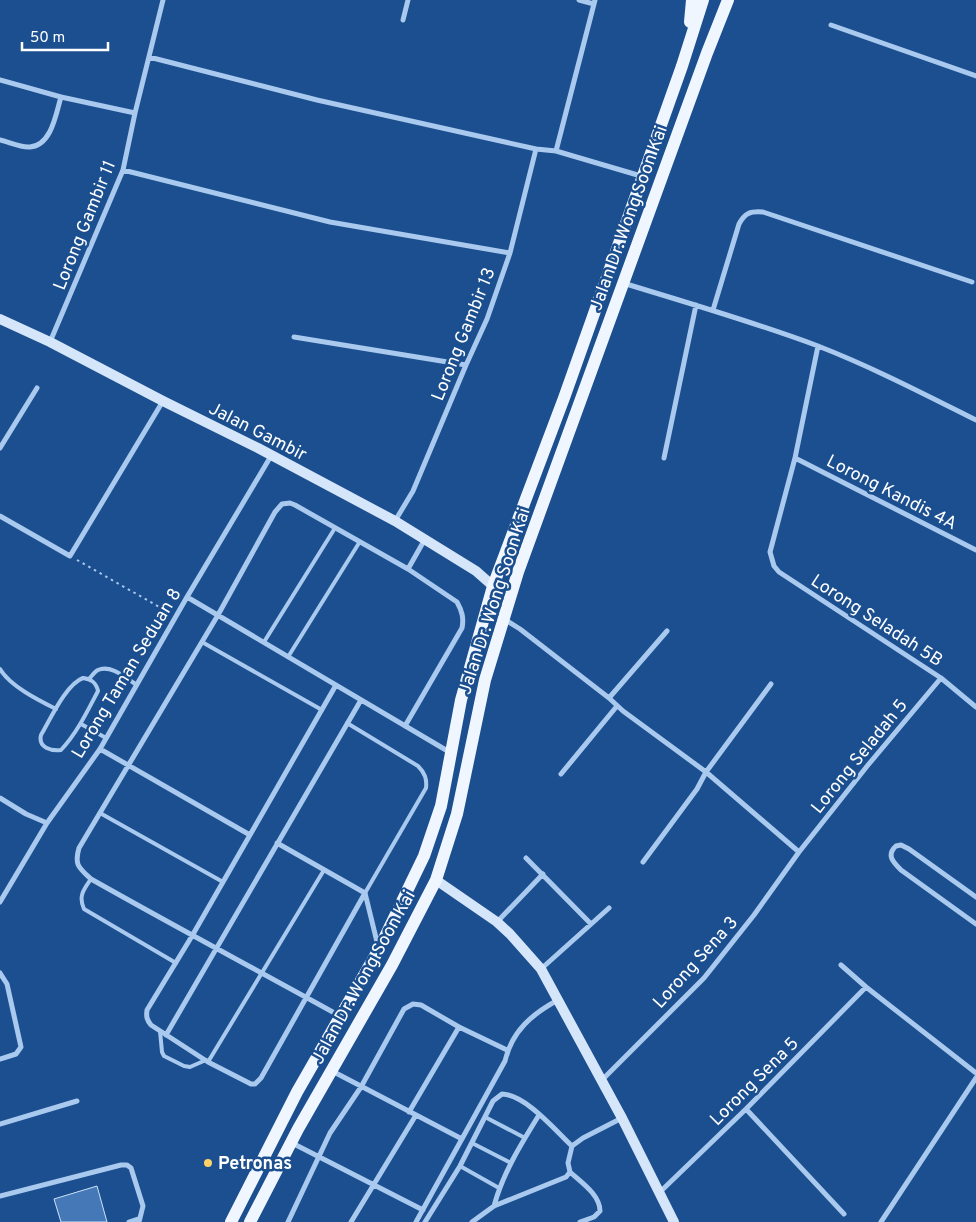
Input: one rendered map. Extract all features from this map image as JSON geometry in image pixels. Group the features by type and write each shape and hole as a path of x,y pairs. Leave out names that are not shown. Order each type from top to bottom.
{"main road":[{"path":"682,66 692,0"},
{"name":"Jalan Dr. Wong Soon Kai","path":"230,1222 297,1092 379,949 424,856 441,806 461,700 493,586 564,398 682,66 703,0"},
{"name":"Jalan Dr. Wong Soon Kai","path":"250,1222 291,1143 392,965 436,880 457,814 484,680 518,572 728,0"},
{"path":"722,16 734,0"}],"street":[{"name":"Lorong Gambir 11","path":"50,342 123,170 135,113 164,0"},
{"path":"402,20 408,0"},
{"path":"556,151 595,2 579,0"},
{"path":"831,25 976,76"},
{"path":"149,57 316,100 536,149 556,151 642,177"},
{"path":"0,80 61,97 135,113"},
{"path":"0,140 28,147 42,142 48,135 61,97"},
{"name":"Lorong Gambir 13","path":"395,521 413,491 487,320 510,253 536,149"},
{"path":"123,170 330,222 510,253"},
{"path":"713,310 739,224 743,216 749,212 763,212 972,282"},
{"path":"623,283 713,310 818,346 903,383 976,420"},
{"path":"664,458 696,305"},
{"name":"Jalan Gambir","path":"0,319 50,342 272,455 395,521 476,571 493,586"},
{"path":"294,337 466,365"},
{"path":"795,458 818,346"},
{"path":"0,448 37,388"},
{"path":"0,516 70,556 163,401"},
{"name":"Lorong Taman Seduan 8","path":"0,902 47,823 100,749 187,597 272,455"},
{"name":"Lorong Kandis 4A","path":"795,458 976,550"},
{"name":"Lorong Seladah 5B","path":"795,458 770,552 774,566 779,572 941,678 976,707"},
{"path":"340,1017 91,879 80,869 76,858 79,848 218,615 279,506 286,503 295,505 408,570 457,602 463,614 462,628 405,726"},
{"path":"408,570 425,539"},
{"path":"187,597 451,754"},
{"path":"504,619 520,629 617,706 706,772 799,852"},
{"path":"609,698 667,631"},
{"name":"Lorong Seladah 5","path":"799,852 893,734 941,678"},
{"path":"643,862 771,684"},
{"path":"336,685 192,936 147,1010 146,1016 148,1021 151,1025 207,1061 254,1084 261,1078 365,893"},
{"path":"166,1035 361,700"},
{"path":"561,774 617,706"},
{"path":"100,749 250,835"},
{"path":"0,798 26,814 47,823"},
{"path":"277,843 365,893 379,949"},
{"path":"976,897 909,849 901,845 896,846 892,850 890,855 893,862 901,870 976,924"},
{"name":"Lorong Sena 3","path":"602,1080 704,978 754,915 799,852"},
{"path":"526,858 591,924"},
{"path":"497,922 543,874"},
{"path":"436,880 497,922 541,969 622,1118 674,1222"},
{"path":"541,969 609,908"},
{"path":"841,965 866,987 976,1073"},
{"path":"0,973 7,984 21,1047 16,1054 0,1059"},
{"name":"Lorong Sena 5","path":"660,1192 746,1109 866,987"},
{"path":"416,1222 505,1061 517,1031 529,1018 558,999"},
{"path":"288,1222 330,1133 361,1087 404,1009 413,1004 421,1006 459,1027 508,1050"},
{"path":"409,1112 459,1027"},
{"path":"332,1071 462,1139"},
{"path":"881,1222 976,1078"},
{"path":"425,1222 460,1166 493,1101 502,1094 512,1096 528,1105 572,1146"},
{"path":"0,1124 77,1101"},
{"path":"746,1109 844,1214"},
{"path":"351,1222 416,1115"},
{"path":"494,1206 499,1188 511,1164 539,1116"},
{"path":"580,1222 594,1217 600,1211 600,1204 592,1193 570,1172 568,1163 572,1146 583,1138 622,1118"},
{"path":"291,1143 423,1210"},
{"path":"0,1196 127,1165 131,1168 143,1206 143,1211 138,1221 129,1222"},
{"path":"472,1222 494,1206 559,1180 570,1172"}],"lane":[{"path":"264,642 335,528"},
{"path":"288,657 360,543"},
{"path":"202,642 322,710"},
{"path":"0,669 4,675 35,699 56,709"},
{"path":"89,679 98,670 104,669 116,672 136,685"},
{"path":"82,678 89,679 96,684 98,691 81,724 61,750 48,749 43,746 40,740 41,736 56,709 74,684 82,678"},
{"path":"347,723 418,766 424,772 427,780 426,788 365,893"},
{"path":"81,724 106,738"},
{"path":"100,813 223,882"},
{"path":"160,1031 164,1056 184,1066 207,1061 324,870"},
{"path":"91,879 82,893 81,902 84,908 176,963"},
{"path":"485,1117 525,1138"},
{"path":"472,1143 511,1164"},
{"path":"460,1166 499,1188"}],"path":[{"path":"70,556 176,616"}],"building":[{"path":"97,1186 107,1222 61,1222 54,1199"}],"place":[{"name":"Petronas","path":"208,1163"}]}
